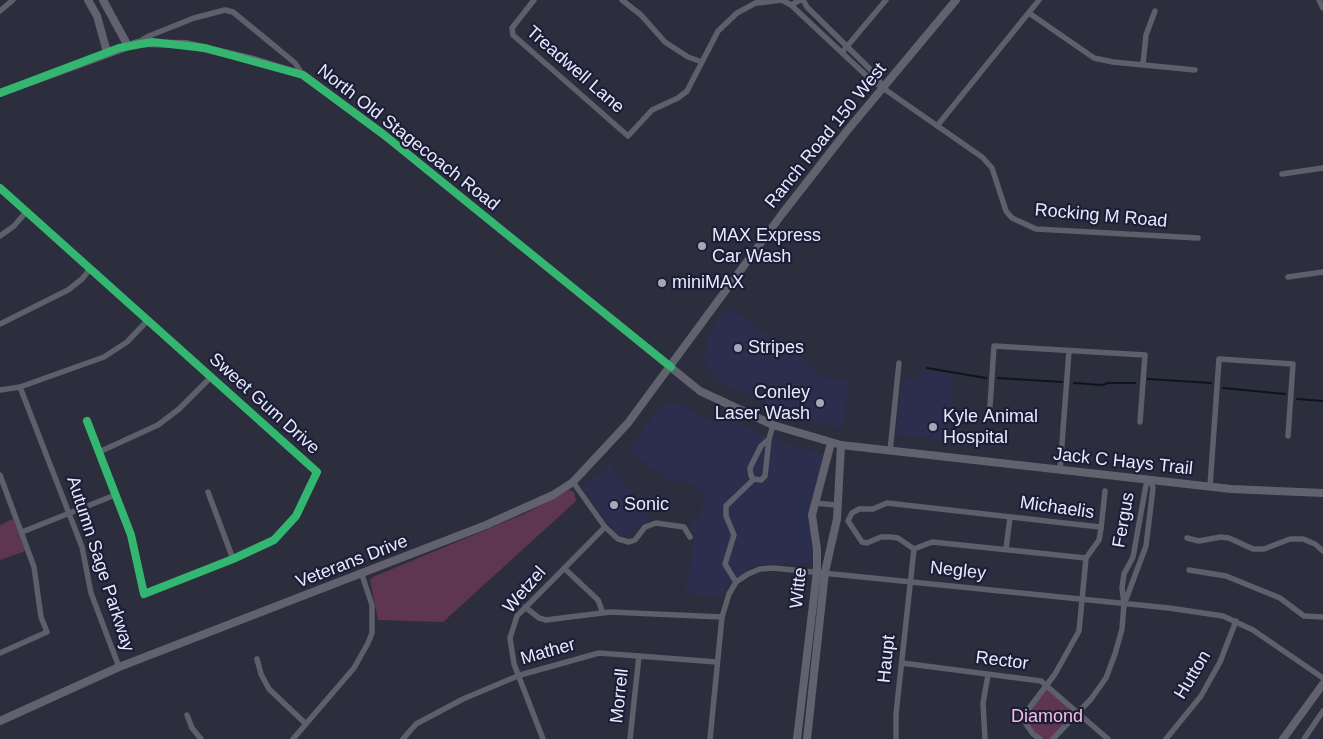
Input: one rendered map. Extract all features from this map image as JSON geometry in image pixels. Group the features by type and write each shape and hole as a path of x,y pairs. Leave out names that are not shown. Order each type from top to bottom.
{"main road":[{"path":"88,0 97,16 108,52"},
{"path":"103,0 128,46"},
{"name":"Ranch Road 150 West","path":"670,367 782,214 846,132 884,89 956,0"},
{"name":"North Old Stagecoach Road","path":"0,93 137,43 177,44 205,48 303,75 383,134 670,367"},
{"name":"Jack C Hays Trail","path":"670,367 700,391 774,425 830,443 1210,486 1261,491 1323,493"},
{"name":"Veterans Drive","path":"0,721 119,667 362,575 486,525 553,495 573,482 628,423 670,367"},
{"name":"Witte","path":"807,739 821,572 812,515 830,443"},
{"name":"Witte","path":"797,739 821,572 837,519 836,505 841,445"},
{"path":"1283,739 1323,684"}],"street":[{"path":"0,11 13,0"},
{"name":"Treadwell Lane","path":"534,0 512,28 513,35 628,136 652,110 678,98 687,90 702,62"},
{"path":"622,0 632,3 665,42 688,57 702,62 713,40 737,13 760,1 782,0"},
{"name":"Rocking M Road","path":"782,0 792,5 841,54 884,89 982,157 992,168 1006,211 1012,218 1036,229 1198,238"},
{"path":"792,5 802,0 846,47 875,74 884,89"},
{"path":"841,54 886,0"},
{"path":"937,126 1039,0"},
{"path":"1319,0 1323,8"},
{"path":"137,43 176,25 225,10 233,12 295,63 303,75"},
{"path":"1144,64 1146,35 1155,11"},
{"path":"1029,13 1094,58 1113,62 1194,70"},
{"path":"1282,174 1323,168"},
{"name":"Sweet Gum Drive","path":"0,188 317,472 296,516 274,540 234,559 144,594 131,535 87,421"},
{"path":"0,236 14,226 26,212"},
{"path":"0,324 68,290 82,279 90,269"},
{"path":"1288,277 1323,272"},
{"path":"0,390 20,387 104,357 127,342 148,320"},
{"path":"990,406 994,346 1144,355 1140,422"},
{"path":"1060,470 1069,352"},
{"path":"1210,486 1219,359 1293,364 1288,436"},
{"path":"890,451 900,363"},
{"path":"99,452 134,438 158,425 179,409 212,377"},
{"name":"Autumn Sage Parkway","path":"20,387 82,547 91,593 119,667"},
{"path":"769,439 761,446 750,468 751,476 754,479 761,480 765,476 769,439 774,425"},
{"path":"0,475 34,567 41,616 47,632 0,653"},
{"path":"710,739 722,618 729,594 736,582 725,564 734,535 726,516 726,506 754,479"},
{"name":"Fergus","path":"1053,739 1078,713 1106,678 1122,629 1124,574 1136,546 1146,485 1151,480"},
{"name":"Fergus","path":"1124,604 1146,546 1153,488 1151,480"},
{"path":"573,482 605,527 618,539 629,542 635,540 645,527 656,523 684,527 690,537"},
{"path":"1101,529 1106,491"},
{"path":"208,492 234,559"},
{"path":"22,532 115,494"},
{"path":"814,503 836,505"},
{"name":"Michaelis","path":"848,521 852,513 859,509 873,509 887,503 1101,529 1099,540 1086,558"},
{"path":"1006,549 1010,517"},
{"path":"837,519 848,521 862,542 868,542 881,537 898,538 914,549 924,543 932,542 1086,558 1079,631 1047,684 1030,707 1027,716 1026,724 1033,734 1040,739"},
{"name":"Wetzel","path":"543,739 511,652 510,638 517,616 525,606 605,527"},
{"path":"1188,538 1199,541 1229,538 1253,549 1264,549 1290,539 1303,539 1315,544 1323,551"},
{"name":"Haupt","path":"896,739 896,714 914,549"},
{"path":"564,568 598,600 603,613"},
{"name":"Negley","path":"736,582 760,569 773,568 1081,599 1223,616 1236,621 1323,678"},
{"path":"1189,570 1226,576 1280,598 1304,616 1323,617"},
{"path":"293,739 354,668 368,643 372,626 372,605 362,575"},
{"path":"525,606 539,618 546,620 603,613 652,613 722,618"},
{"name":"Hutton","path":"1166,739 1201,696 1220,662 1236,621"},
{"name":"Mather","path":"403,739 416,724 463,699 520,675 599,653 717,662"},
{"name":"Morrell","path":"630,739 639,656"},
{"path":"257,658 261,674 269,689 306,724"},
{"name":"Rector","path":"902,663 988,675 1028,678 1047,684 1108,739"},
{"path":"985,739 983,703 988,675"},
{"path":"801,702 810,704"},
{"path":"1304,739 1323,711"},
{"path":"187,714 192,728 201,739"}],"shaded area":[{"path":"728,307 817,370 815,375 849,382 843,428 801,419 715,379 707,368 704,359 708,346 704,340"},
{"path":"925,370 954,373 950,440 896,434 903,378 913,380"},
{"path":"681,404 714,425 720,415 765,436 824,455 811,501 810,516 815,551 814,563 755,565 730,582 721,597 685,593 695,538 688,525 701,515 704,494 690,482 670,481 629,450 659,409 664,405"},
{"path":"610,465 650,519 623,538 612,529 583,486"}],"green space":[{"path":"569,490 574,492 576,501 443,622 378,620 370,580 373,577 524,514"},
{"path":"13,519 25,551 0,560 0,525"},
{"name":"Diamond","path":"1047,685 1078,713 1053,739 1041,739 1027,724 1027,715"}],"waterway":[{"path":"927,368 986,378"},
{"path":"998,378 1062,382"},
{"path":"1148,379 1211,383"},
{"path":"1074,383 1102,385 1108,383 1135,383"},
{"path":"1223,388 1285,394"},
{"path":"1297,399 1323,401"}],"cycle path":[{"path":"0,93 119,48 152,42 205,48 303,75 383,134 671,367"},
{"path":"0,188 317,472 296,516 274,540 233,559 144,594 131,535 87,421"}],"place":[{"name":"MAX Express Car Wash","path":"702,246"},
{"name":"miniMAX","path":"662,283"},
{"name":"Stripes","path":"738,348"},
{"name":"Conley Laser Wash","path":"820,403"},
{"name":"Kyle Animal Hospital","path":"933,427"},
{"name":"Sonic","path":"614,505"}]}
